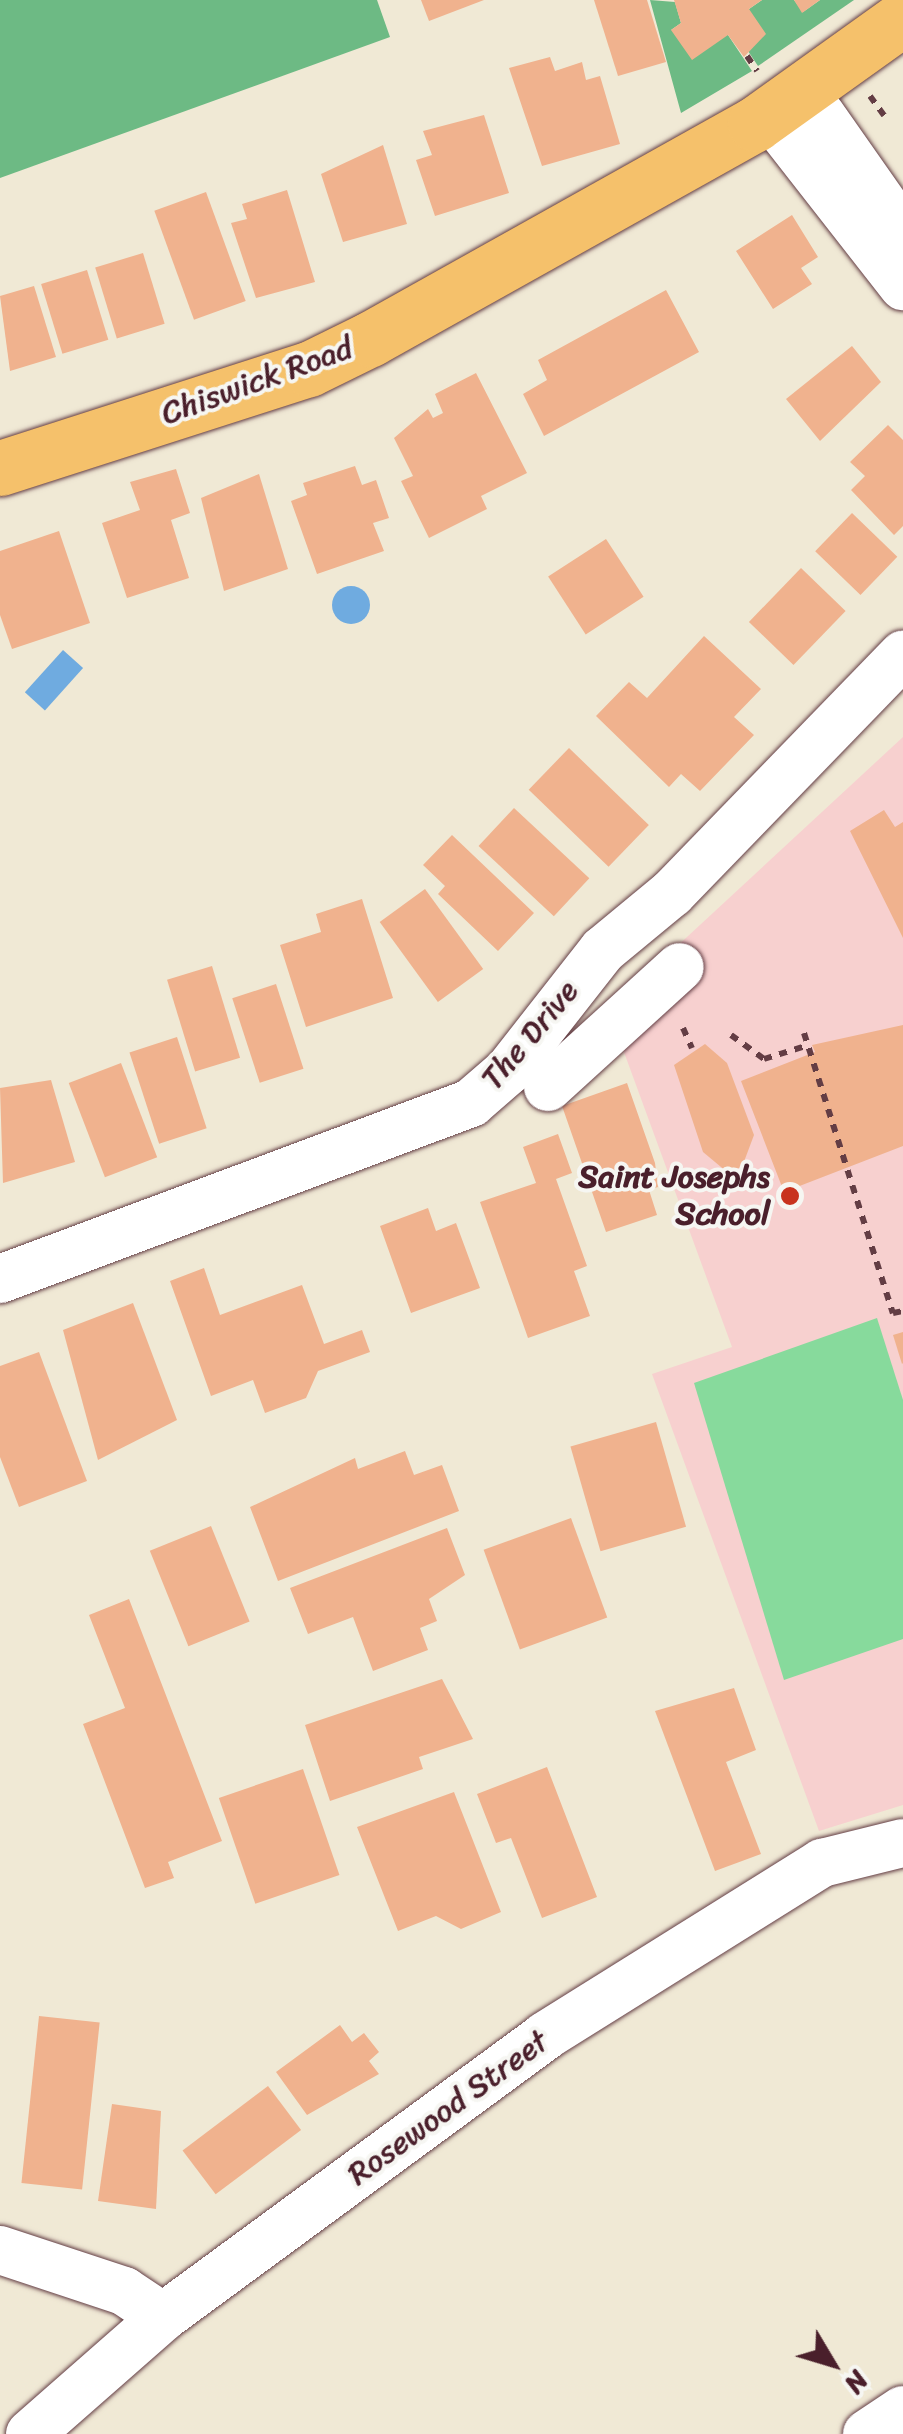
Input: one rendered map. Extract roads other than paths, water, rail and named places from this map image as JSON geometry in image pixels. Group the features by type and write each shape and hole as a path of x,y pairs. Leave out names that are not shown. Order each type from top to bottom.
{"main road":[{"name":"Chiswick Road","path":"799,117 903,18"},
{"name":"Chiswick Road","path":"0,468 308,369 799,117 903,53"}],"street":[{"path":"799,117 902,267"},
{"name":"The Drive","path":"0,1279 435,1122 490,1088 602,950 672,893 903,656"},
{"path":"548,1087 680,967"},
{"path":"530,1043 584,1054"},
{"name":"Rosewood Street","path":"30,2434 162,2317 545,2036 822,1863 903,1843"},
{"path":"0,2250 124,2291 162,2317"},
{"path":"867,2434 903,2410"}],"water":[{"path":"351,586 364,592 370,605 364,618 351,624 338,618 332,605 338,592"},
{"path":"63,650 83,668 45,710 25,692"}],"place":[{"name":"Saint Josephs School","path":"790,1196"}]}
